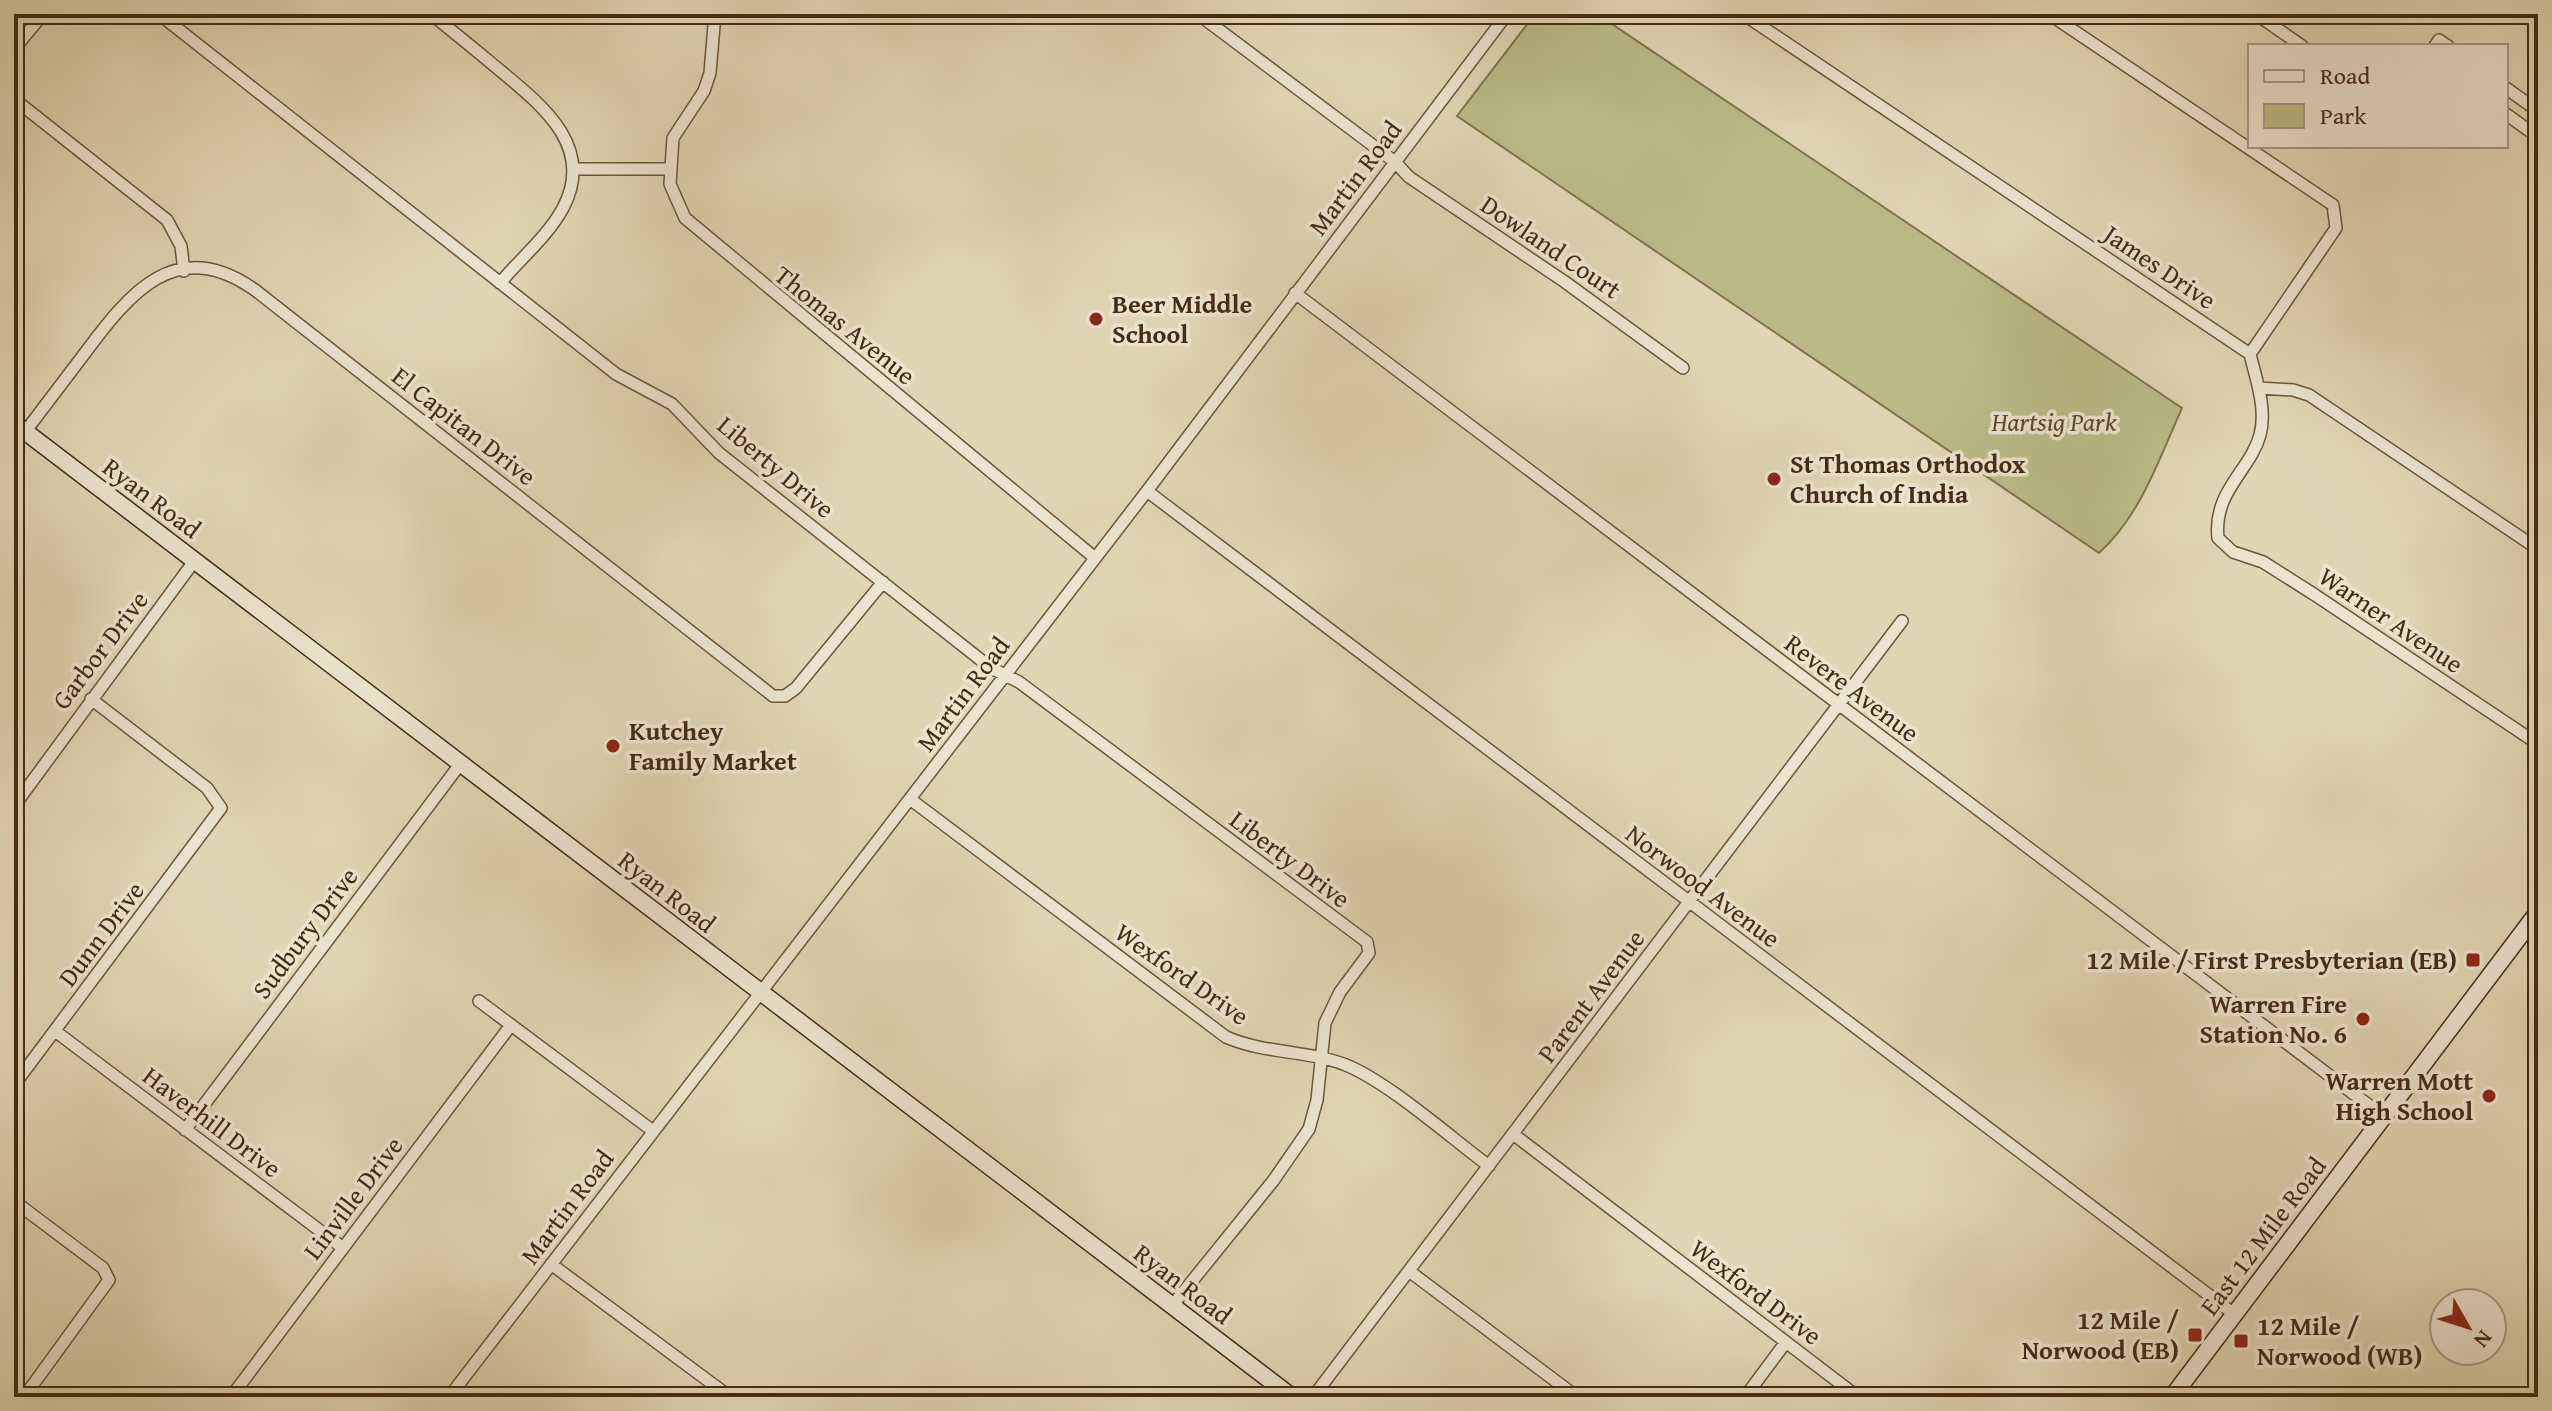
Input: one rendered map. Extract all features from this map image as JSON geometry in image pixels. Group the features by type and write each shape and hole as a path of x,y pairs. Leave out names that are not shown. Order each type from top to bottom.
{"main road":[{"name":"Ryan Road","path":"20,428 1292,1397"},
{"name":"East 12 Mile Road","path":"2172,1397 2538,912"}],"street":[{"path":"14,49 43,14"},
{"name":"Liberty Drive","path":"159,14 616,374 672,404 719,453 883,582 1371,947 1330,1011 1321,1035 1321,1057"},
{"path":"431,14 550,113 563,130 573,169 569,194 560,213 500,283"},
{"path":"573,169 669,169 673,138 704,91 710,73 715,14"},
{"name":"Dowland Court","path":"1198,14 1395,162 1409,177 1565,282 1683,368"},
{"name":"Martin Road","path":"449,1397 757,992 1147,491 1507,14"},
{"name":"James Drive","path":"1743,14 2250,354"},
{"path":"2049,14 2248,148"},
{"path":"2258,14 2300,44"},
{"path":"2508,89 2538,111"},
{"path":"14,99 167,220 181,246 184,271 152,280 125,300 20,428"},
{"path":"2508,115 2538,137"},
{"path":"2248,148 2333,205 2336,228 2250,354 2259,388 2293,390 2309,395 2538,549"},
{"name":"Thomas Avenue","path":"669,169 676,201 698,232 1095,558"},
{"name":"El Capitan Drive","path":"184,271 221,273 255,290 773,696 785,696 796,688 883,582"},
{"name":"Revere Avenue","path":"1295,293 2383,1116"},
{"name":"Warner Avenue","path":"2259,388 2262,411 2260,437 2219,513 2218,538 2233,552 2263,562 2315,595 2538,744"},
{"name":"Norwood Avenue","path":"1147,491 2234,1314"},
{"name":"Garbor Drive","path":"14,806 195,560"},
{"name":"Parent Avenue","path":"1313,1397 1902,621"},
{"name":"Dunn Drive","path":"14,1085 221,808 207,788 91,699"},
{"name":"Sudbury Drive","path":"185,1130 461,763"},
{"name":"Wexford Drive","path":"910,799 1226,1037 1268,1050 1321,1057 1365,1074 1489,1166"},
{"path":"479,1001 653,1131"},
{"name":"Linville Drive","path":"231,1397 511,1025"},
{"name":"Haverhill Drive","path":"55,1031 343,1248"},
{"path":"1172,1306 1295,1152 1309,1129 1317,1100 1321,1057"},
{"name":"Wexford Drive","path":"1513,1134 1858,1397"},
{"path":"14,1201 108,1274 106,1286 24,1397"},
{"path":"551,1264 730,1397"},
{"path":"1409,1271 1577,1397"},
{"path":"1745,1397 1786,1342"}],"green space":[{"name":"Hartsig Park","path":"1535,14 1597,14 2182,408 2148,485 2114,538 2099,553 1457,116"}],"place":[{"name":"Beer Middle School","path":"1096,319"},
{"name":"St Thomas Orthodox Church of India","path":"1774,479"},
{"name":"Kutchey Family Market","path":"613,746"},
{"name":"12 Mile / First Presbyterian (EB)","path":"2473,960"},
{"name":"Warren Fire Station No. 6","path":"2363,1019"},
{"name":"Warren Mott High School","path":"2489,1096"},
{"name":"12 Mile / Norwood (EB)","path":"2195,1335"},
{"name":"12 Mile / Norwood (WB)","path":"2241,1341"}]}
